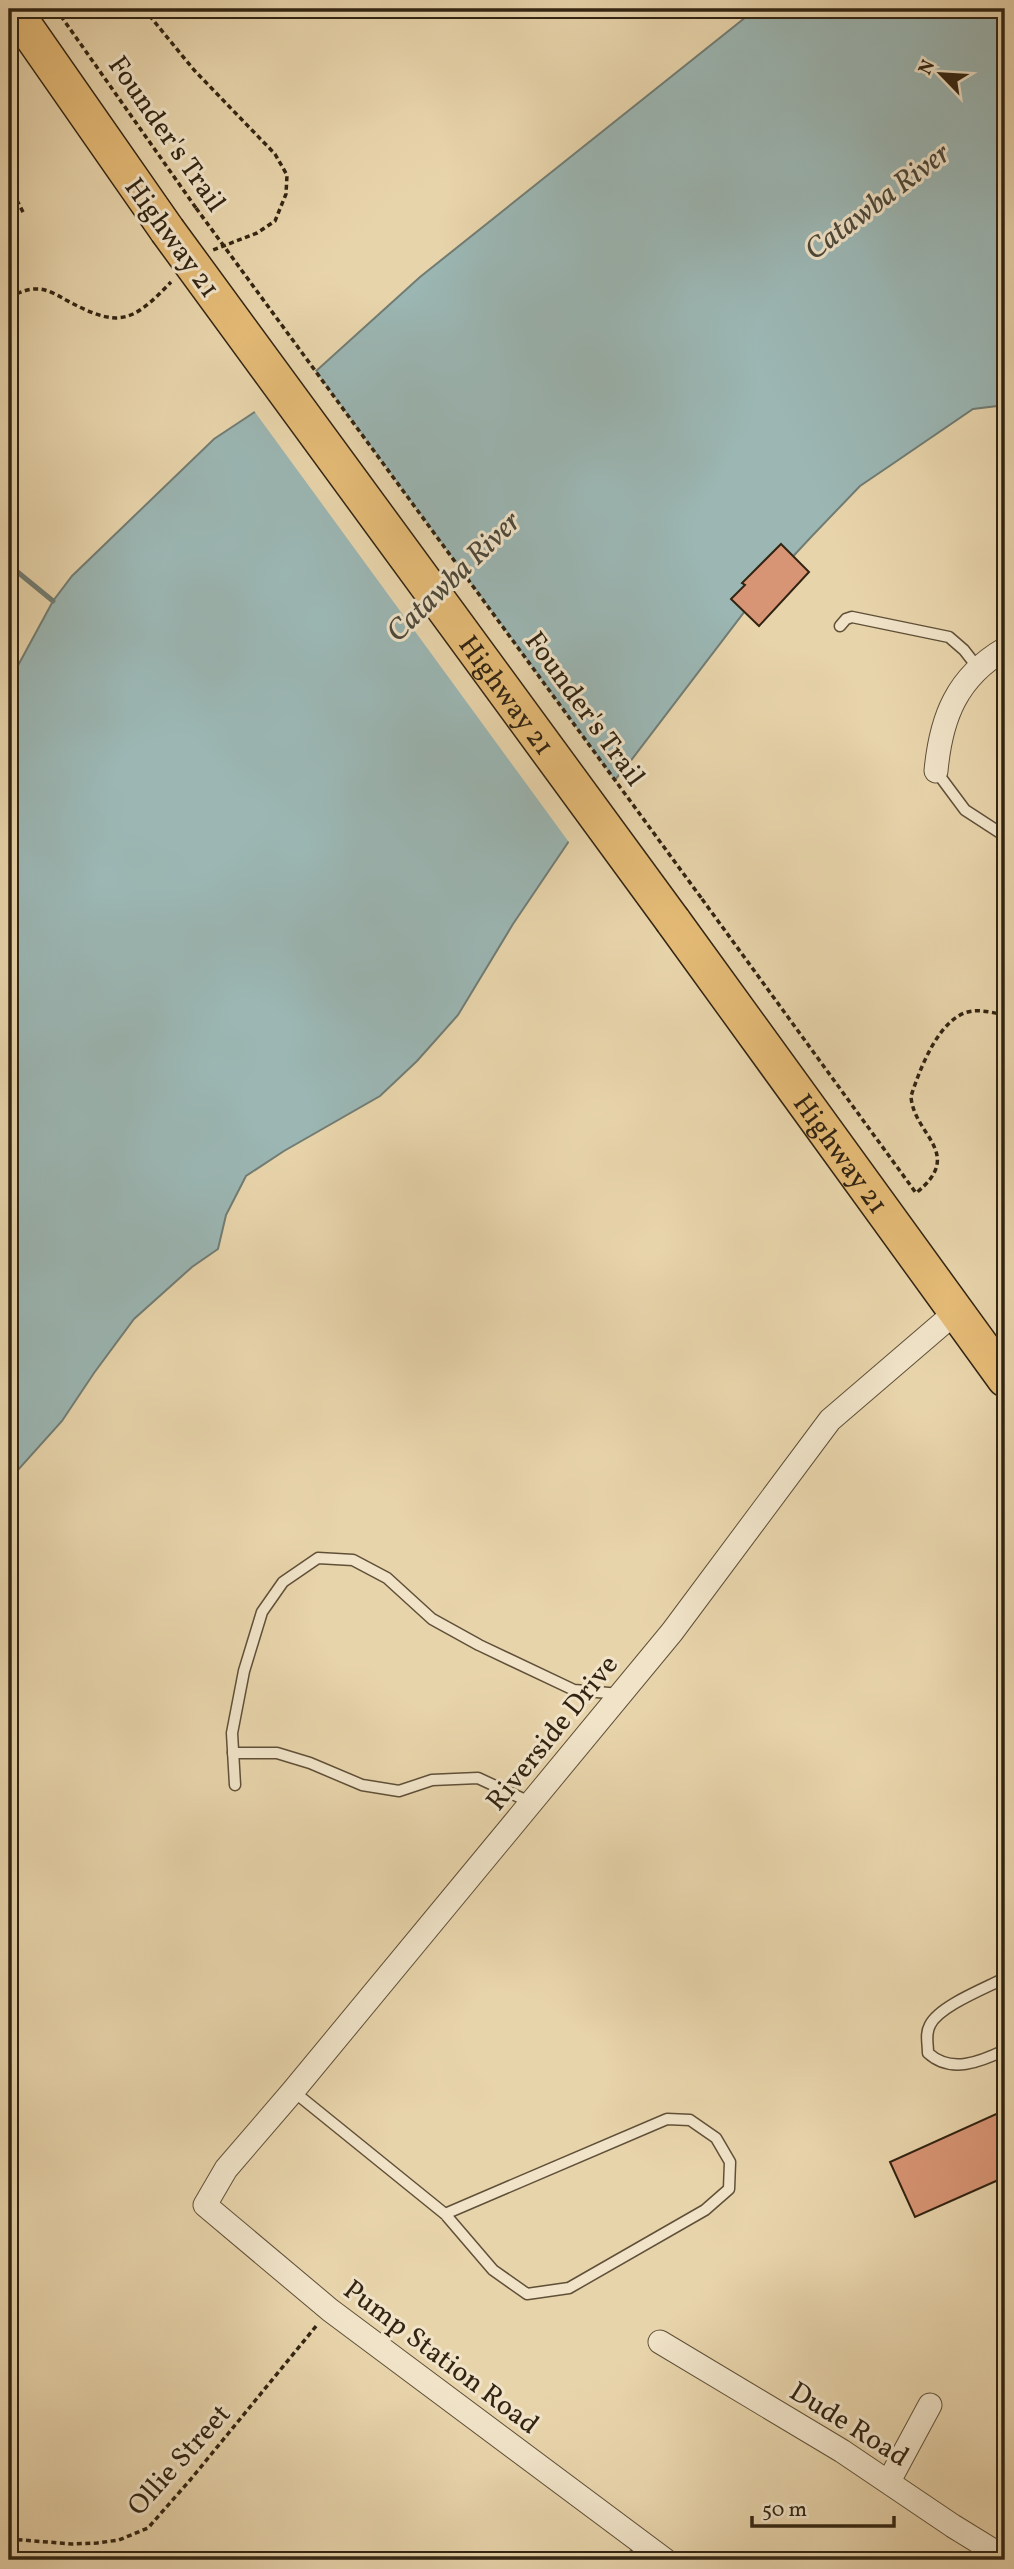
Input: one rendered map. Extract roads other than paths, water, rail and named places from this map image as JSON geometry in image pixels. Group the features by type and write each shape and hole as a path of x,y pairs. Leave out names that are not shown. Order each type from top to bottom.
{"main road":[{"name":"Highway 21","path":"13,9 167,230 1005,1379"}],"street":[{"path":"936,771 940,737 953,702 978,668 1005,649"},
{"name":"Riverside Drive","path":"205,2205 226,2169 672,1632 830,1420 957,1311"},
{"name":"Pump Station Road","path":"205,2205 330,2310 657,2554"},
{"name":"Dude Road","path":"660,2342 889,2481 1005,2558"},
{"path":"889,2481 930,2405"}],"lane":[{"path":"839,626 852,617 939,634 957,643 978,668"},
{"path":"936,771 965,810 1005,836"},
{"path":"236,1785 232,1732 244,1671 262,1612 283,1582 318,1558 353,1560 387,1578 432,1619 479,1645 574,1690 621,1694"},
{"path":"233,1753 277,1753 310,1763 362,1785 399,1791 432,1780 478,1778 532,1803"},
{"path":"1005,1978 942,2011 930,2024 927,2036 928,2053 938,2062 961,2065 987,2059 1005,2050"},
{"path":"293,2091 445,2214 493,2270 527,2294 569,2288 705,2210 729,2189 730,2162 716,2138 690,2120 667,2119 445,2214"},
{"path":"625,2560 657,2554"}],"water":[{"name":"Catawba River","path":"756,9 1005,9 1005,405 973,409 860,486 758,594 626,767 594,804 513,924 458,1015 417,1061 380,1096 246,1176 226,1215 218,1249 192,1267 134,1319 62,1421 9,1480 9,682 53,601 72,576 214,439 315,372 420,277"}],"waterway":[{"path":"9,565 53,601"}]}
